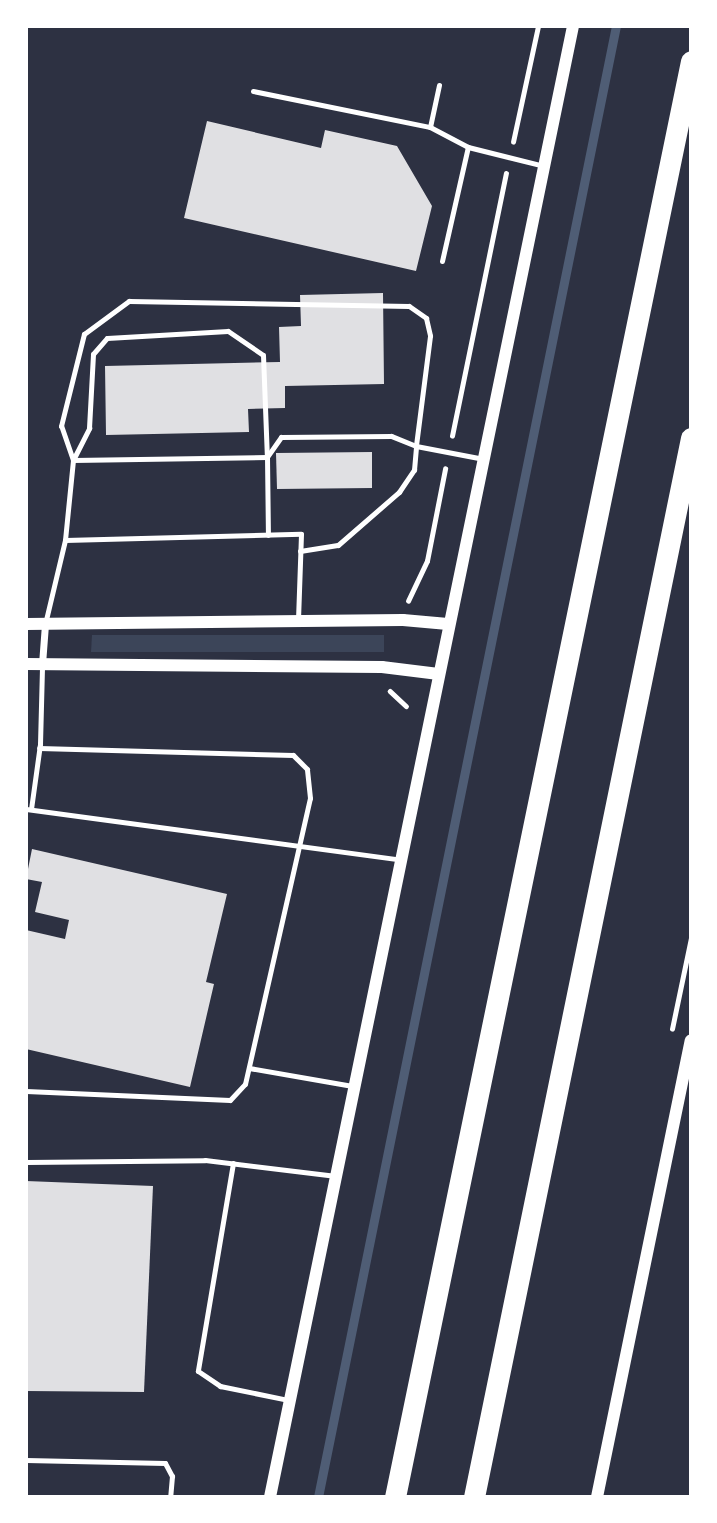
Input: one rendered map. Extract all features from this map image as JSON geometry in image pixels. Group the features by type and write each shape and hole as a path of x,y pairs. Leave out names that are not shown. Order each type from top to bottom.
{"highway":[{"path":"395,1497 691,61"},
{"path":"474,1497 691,438"}],"street":[{"path":"270,1497 573,26"},
{"path":"26,624 403,620 448,624"},
{"path":"42,664 45,624"},
{"path":"26,664 369,667 439,674"},
{"path":"597,1497 691,1041"}],"lane":[{"path":"430,127 439,85"},
{"path":"253,91 430,127 468,147 544,166"},
{"path":"442,261 468,147"},
{"path":"73,460 61,426 84,334 129,300 410,306 426,318 430,336 414,470 398,492 338,545 300,551"},
{"path":"45,624 65,540 73,460 89,428 93,354 107,338 228,331 263,355 268,535"},
{"path":"267,457 281,437 391,436 416,446 484,459"},
{"path":"73,460 267,457"},
{"path":"65,540 301,534 298,621"},
{"path":"42,664 39,748 29,809 401,860"},
{"path":"26,1091 217,1102 230,1100 245,1084 299,846 310,782 307,769 293,755 39,748"},
{"path":"249,1068 354,1086"},
{"path":"26,1162 233,1163 336,1176"},
{"path":"233,1163 198,1371 220,1386 290,1400"},
{"path":"26,1460 164,1463 172,1476 170,1497"}],"path":[{"path":"407,602 427,561 538,26"}],"shaded area":[{"path":"92,635 384,635 384,652 91,652"}],"building":[{"path":"207,121 321,148 325,130 397,146 432,206 416,271 184,218"},
{"path":"383,293 384,384 285,386 285,408 248,409 249,432 106,435 105,366 280,362 279,327 301,326 300,295"},
{"path":"372,452 372,488 277,489 276,453"},
{"path":"32,849 227,894 206,982 214,984 190,1087 26,1049 26,930 65,939 69,920 35,912 42,882 26,879"},
{"path":"26,1181 153,1186 144,1392 26,1391"}],"waterway":[{"path":"318,1497 616,26"}]}
